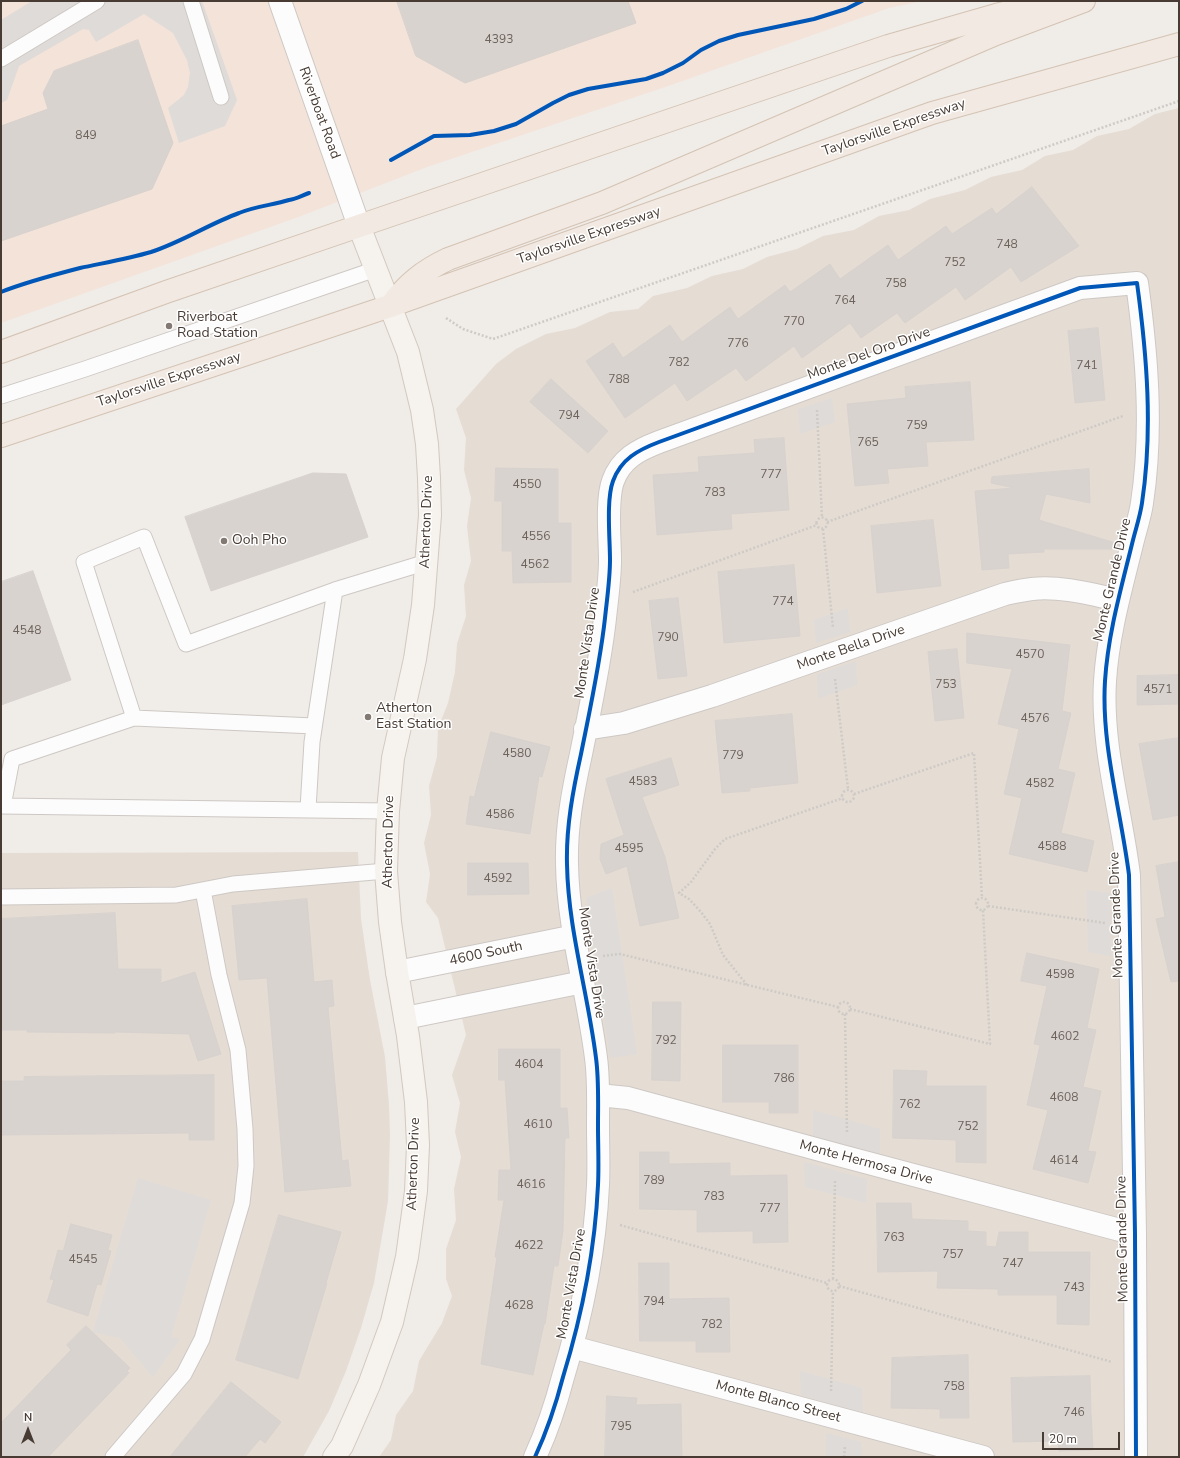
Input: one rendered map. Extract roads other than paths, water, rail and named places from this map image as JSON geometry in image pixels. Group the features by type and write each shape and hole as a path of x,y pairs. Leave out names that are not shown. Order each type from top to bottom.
{"main road":[{"path":"1,352 166,292 888,46 996,15 1053,1"},
{"path":"390,306 403,290 418,276 433,266 448,259 602,203 996,34 1084,1"},
{"name":"Taylorsville Expressway","path":"1,436 390,306 932,113 1179,44"}],"street":[{"name":"Riverboat Road","path":"280,1 359,226"},
{"name":"Atherton Drive","path":"334,1457 342,1446 369,1385 392,1322 407,1256 416,1191 418,1145 416,1102 390,922 386,871 388,810 393,758 415,658 423,604 430,515 429,478 424,424 408,352 359,226"},
{"name":"Monte Grande Drive","path":"1136,1457 1135,1234 1129,875 1125,840 1108,747 1105,716 1105,682 1108,647 1141,505 1147,466 1148,409 1145,345 1137,283"},
{"name":"Monte Del Oro Drive","path":"618,469 630,456 643,448 1080,288 1137,283"},
{"name":"Monte Vista Drive","path":"536,1457 556,1401 572,1347 588,1275 598,1184 598,1095 596,1059 569,899 567,863 571,801 586,729 606,601 610,564 611,484 618,469"},
{"name":"Monte Bella Drive","path":"586,729 624,723 712,696 1005,594 1033,589 1058,589 1082,592 1118,600"},
{"name":"4600 South","path":"397,972 575,936"},
{"path":"405,1018 583,982"},
{"name":"Monte Hermosa Drive","path":"598,1095 628,1098 1135,1234"},
{"name":"Monte Blanco Street","path":"572,1347 983,1457"}],"lane":[{"path":"1,59 97,1"},
{"path":"191,1 221,97"},
{"path":"1,396 85,369 376,269"},
{"path":"134,718 84,562 144,537 186,644 335,590 427,562"},
{"path":"308,809 312,742 335,590"},
{"path":"314,726 134,718 12,759 2,806 388,810"},
{"path":"1,897 176,895 233,884 386,871"},
{"path":"113,1457 184,1374 202,1339 242,1203 246,1166 245,1129 238,1050 219,975 204,890"}],"place":[{"name":"Riverboat Road Station","path":"169,326"},
{"name":"Ooh Pho","path":"224,541"},
{"name":"Atherton East Station","path":"368,717"}]}
